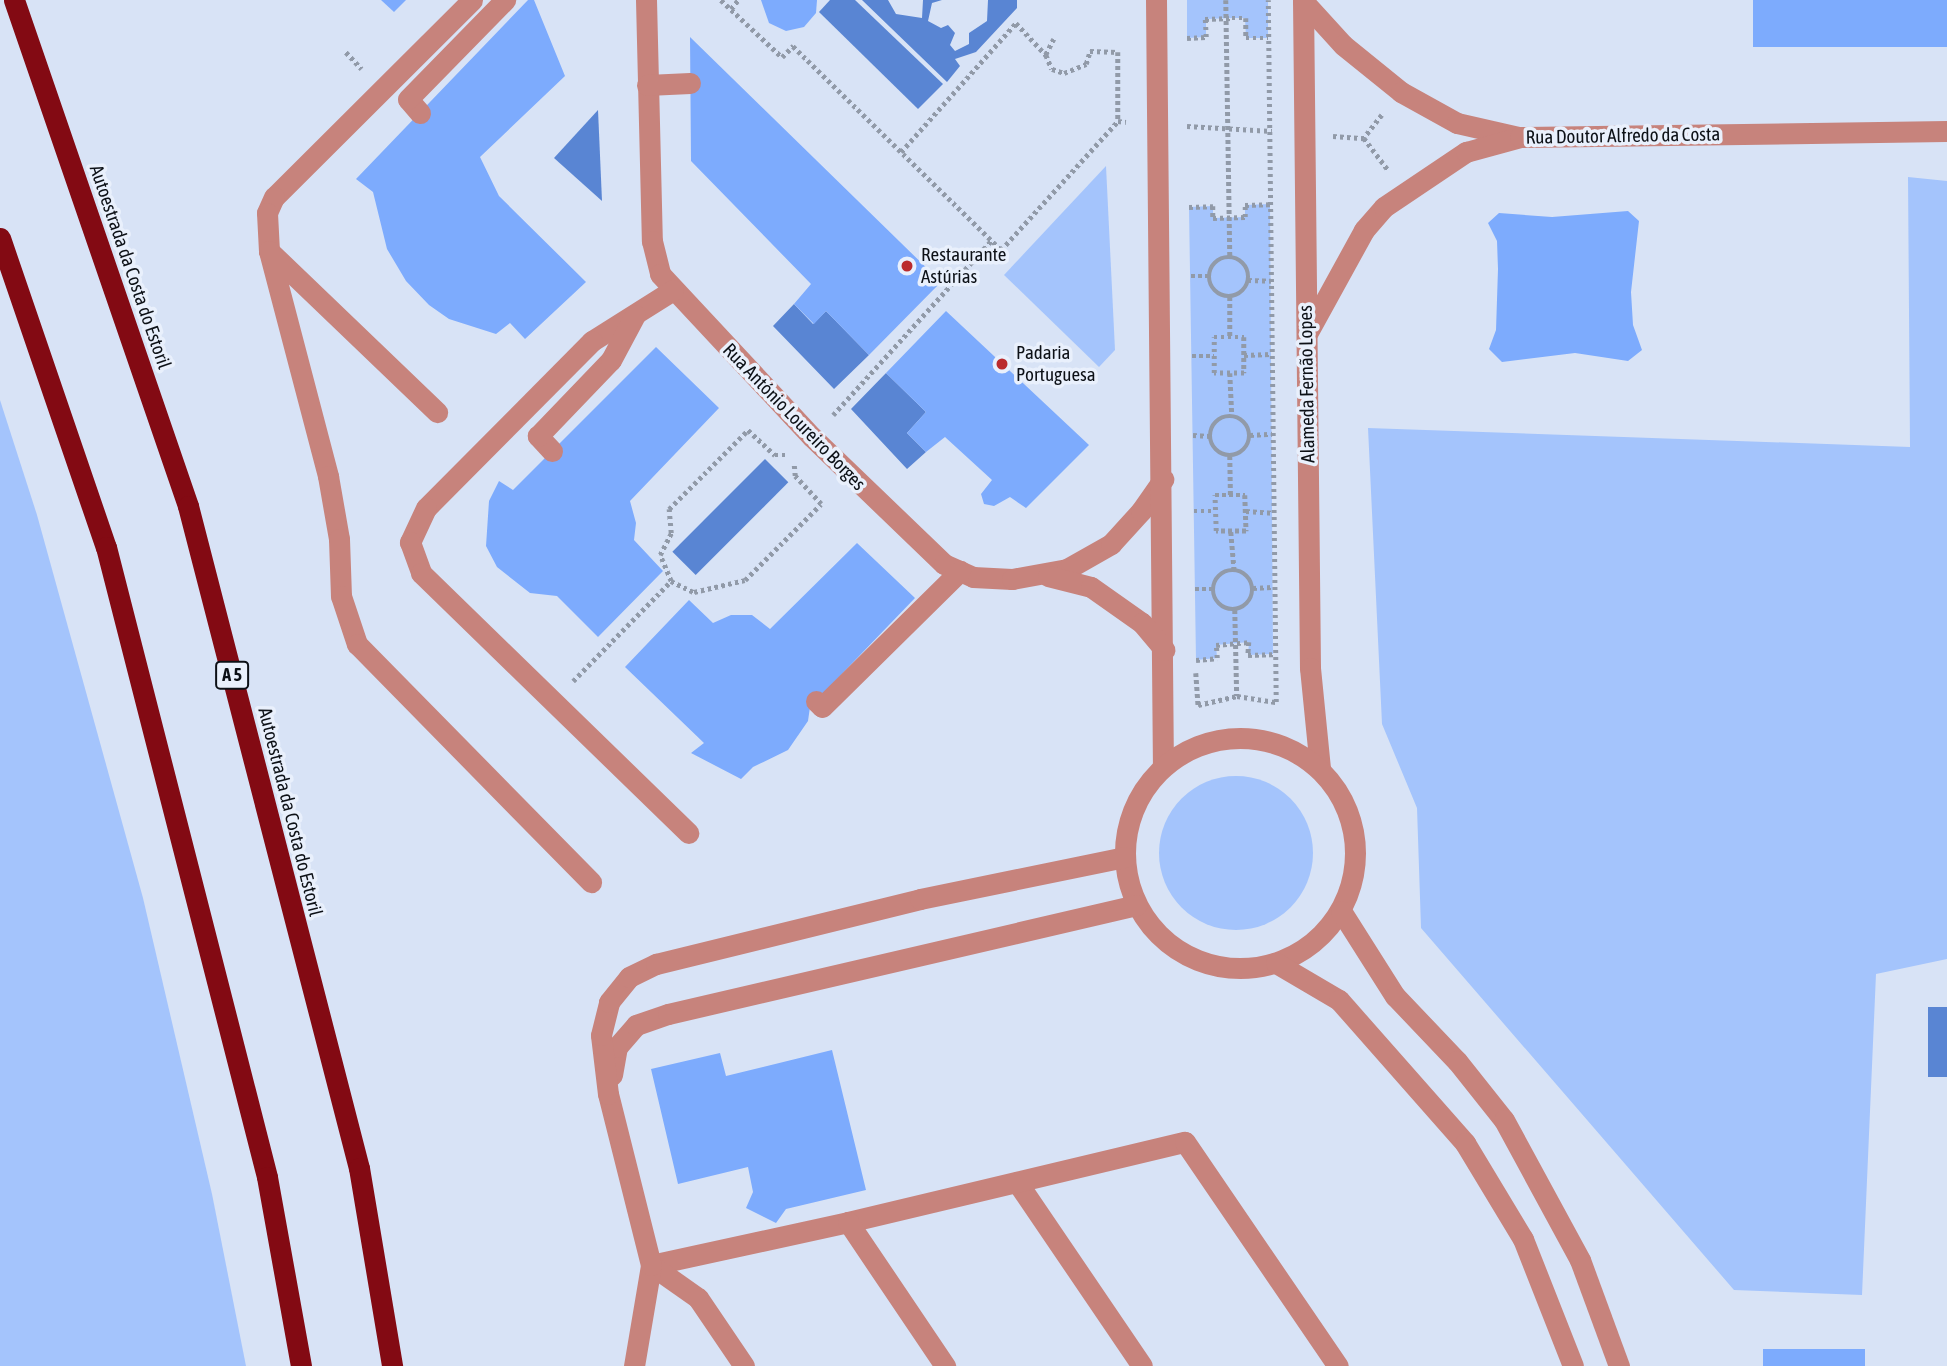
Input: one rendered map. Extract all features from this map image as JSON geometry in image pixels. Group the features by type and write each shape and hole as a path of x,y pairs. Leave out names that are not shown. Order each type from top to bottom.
{"highway":[{"name":"Autoestrada da Costa do Estoril","path":"14,0 188,506 359,1168 392,1366"},
{"path":"0,238 106,547 267,1177 301,1366"}],"street":[{"path":"472,0 274,197 267,213 269,251 328,476 339,539 341,596 357,644 592,882"},
{"path":"420,113 408,99 505,0"},
{"name":"Rua António Loureiro Borges","path":"646,0 652,241 660,274 812,437 944,564 973,577 1012,579 1088,560 1111,544 1142,511 1163,479"},
{"path":"1156,0 1165,650 1163,765"},
{"path":"1303,1 1343,45 1401,92 1457,124 1520,138"},
{"name":"Alameda Fernão Lopes","path":"1303,1 1310,668 1320,768"},
{"path":"647,85 690,83"},
{"name":"Rua Doutor Alfredo da Costa","path":"1307,334 1364,230 1403,190 1466,152 1520,138 1947,131"},
{"path":"269,251 437,412"},
{"path":"673,290 592,341 445,489 414,525 410,541 421,573 688,833"},
{"path":"552,451 538,436 611,360 636,314"},
{"path":"816,701 822,707 960,571"},
{"path":"1039,574 1091,587 1142,622 1165,650"},
{"path":"1237,738 1259,738 1292,749 1320,768 1339,792 1351,821 1356,852 1352,883 1341,911 1313,944 1276,963 1235,969 1196,960 1161,938 1137,905 1125,857 1128,822 1142,791 1163,765 1192,747 1237,738"},
{"path":"635,1366 651,1265 608,1094 601,1035 609,1002 629,977 656,964 920,899 1125,857"},
{"path":"608,1094 617,1047 636,1025 668,1014 1137,905"},
{"path":"1341,911 1395,996 1457,1061 1504,1120 1580,1260 1619,1366"},
{"path":"1276,963 1339,1000 1465,1143 1523,1239 1573,1366"},
{"path":"651,1265 848,1222 1185,1142 1338,1366"},
{"path":"1017,1182 1142,1366"},
{"path":"848,1222 945,1366"},
{"path":"651,1265 698,1298 744,1366"}],"path":[{"path":"721,0 782,57 793,46 991,241 1001,250 1118,121 1118,52 1090,51 1086,64 1064,73 1052,69 1046,55 1016,23 901,152"},
{"path":"731,9 738,0"},
{"path":"1226,0 1230,257"},
{"path":"1196,670 1198,705 1237,695 1276,702 1273,654 1268,0"},
{"path":"1187,38 1206,37 1205,19 1227,18 1246,18 1246,38 1268,38"},
{"path":"1046,55 1054,39"},
{"path":"1364,138 1401,92"},
{"path":"1118,121 1364,138 1403,190"},
{"path":"1189,207 1213,206 1213,218 1245,217 1245,205 1270,204"},
{"path":"812,437 991,241"},
{"path":"1230,257 1246,267 1248,280 1242,292 1230,297 1217,293 1209,276 1218,260 1230,257"},
{"path":"1191,276 1209,276"},
{"path":"1248,280 1271,281"},
{"path":"1230,297 1230,337"},
{"path":"1214,337 1244,337 1244,355 1244,373 1214,373 1214,337"},
{"path":"1244,355 1271,355"},
{"path":"1192,356 1214,356"},
{"path":"1230,373 1232,416"},
{"path":"1232,416 1244,421 1250,435 1244,451 1230,456 1219,452 1210,436 1215,424 1232,416"},
{"path":"748,430 775,455 794,455 794,476 821,504 745,580 694,592 671,581 660,555 671,533 669,509 748,430"},
{"path":"1250,435 1272,434"},
{"path":"1193,435 1210,436"},
{"path":"1230,456 1231,495"},
{"path":"1215,495 1231,495 1245,495 1246,531 1216,531 1215,495"},
{"path":"1194,511 1216,511"},
{"path":"1245,511 1273,513"},
{"path":"1231,532 1234,569"},
{"path":"1213,589 1222,606 1235,610 1247,605 1253,588 1246,575 1234,569"},
{"path":"1213,589 1218,578 1234,569"},
{"path":"553,702 671,581"},
{"path":"1253,588 1274,587"},
{"path":"1195,589 1213,589"},
{"path":"1235,610 1237,695"},
{"path":"1196,660 1217,658 1216,645 1235,643 1249,642 1248,655 1273,654"}],"shaded area":[{"path":"830,0 855,0 943,84 918,109 819,12"},
{"path":"862,0 888,0 896,14 922,18 923,0 942,0 932,3 928,21 941,28 948,25 955,33 950,45 955,51 969,44 969,33 987,21 988,0 1017,0 1017,8 976,52 955,59 960,66 947,82"},
{"path":"1187,0 1268,0 1268,38 1246,38 1245,18 1232,18 1206,19 1206,37 1187,38"},
{"path":"598,110 602,201 554,158"},
{"path":"1106,166 1115,350 1099,367 1004,275"},
{"path":"1908,177 1947,181 1947,959 1876,974 1862,1295 1734,1290 1421,928 1417,808 1382,724 1368,428 1910,447"},
{"path":"1270,204 1273,654 1248,655 1249,642 1216,645 1217,658 1196,660 1189,207 1213,206 1213,218 1245,217 1245,205"},
{"path":"794,304 813,324 826,311 869,355 834,389 773,326"},
{"path":"886,373 926,412 907,433 926,452 907,469 851,409"},
{"path":"0,400 37,515 143,898 212,1194 246,1366 0,1366"},
{"path":"765,459 788,482 696,575 672,552"},
{"path":"1236,776 1265,782 1290,799 1307,824 1313,853 1307,882 1290,907 1265,924 1236,930 1207,924 1182,907 1165,882 1159,853 1165,824 1182,799 1207,782"},
{"path":"1928,1007 1947,1007 1947,1077 1928,1077"}],"building":[{"path":"381,0 406,0 394,12"},
{"path":"528,0 534,0 565,76 480,157 499,196 586,282 525,339 510,323 496,334 449,319 429,305 406,281 387,249 373,192 356,179"},
{"path":"761,0 817,0 816,13 804,27 786,31 769,23"},
{"path":"1753,0 1947,0 1947,47 1753,47"},
{"path":"690,37 941,282 869,355 826,311 814,324 794,304 811,284 691,161"},
{"path":"1628,211 1639,221 1631,292 1633,325 1642,350 1628,361 1575,353 1502,362 1489,349 1496,330 1498,269 1497,241 1488,223 1499,213 1552,217"},
{"path":"946,311 1089,445 1026,508 1010,497 994,506 984,504 981,494 992,480 945,437 926,452 907,433 926,412 886,373"},
{"path":"656,347 719,408 630,501 636,523 634,540 663,571 598,637 557,596 530,593 497,567 486,546 489,501 499,481 513,490"},
{"path":"857,543 915,598 810,707 808,721 788,750 753,767 741,779 691,753 704,743 625,667 689,600 713,623 731,615 752,615 770,629"},
{"path":"832,1050 866,1190 786,1209 776,1223 746,1208 753,1192 748,1167 678,1184 651,1069 720,1053 726,1076"},
{"path":"1763,1349 1865,1349 1865,1366 1763,1366"}],"place":[{"name":"Restaurante Astúrias","path":"907,266"},
{"name":"Padaria Portuguesa","path":"1002,364"}]}
